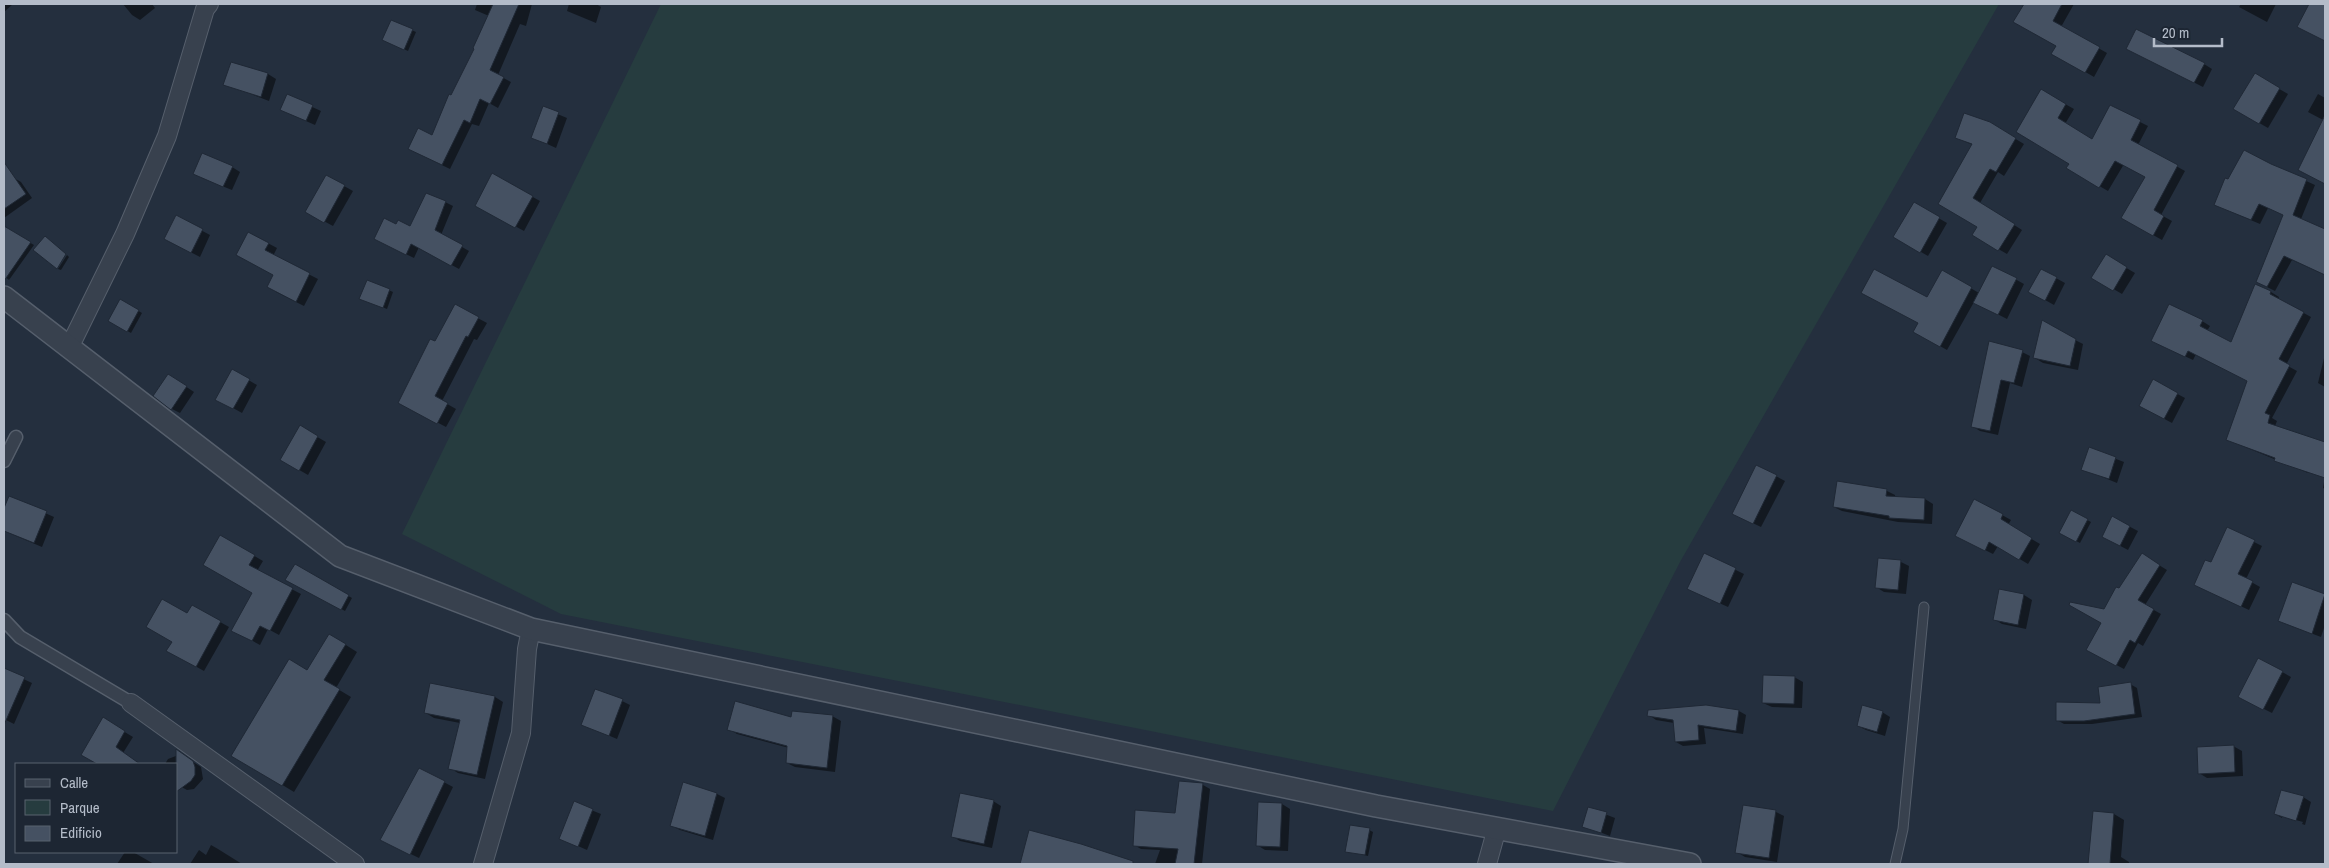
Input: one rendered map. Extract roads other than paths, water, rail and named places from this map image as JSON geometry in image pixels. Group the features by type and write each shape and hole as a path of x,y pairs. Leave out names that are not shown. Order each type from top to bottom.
{"street":[{"path":"69,348 125,234 167,136 209,4"},
{"path":"4,297 340,556 531,629 1366,804 1690,864"},
{"path":"4,461 16,437"},
{"path":"4,620 20,637 131,703 355,864"},
{"path":"483,864 522,732 527,649 531,629"},
{"path":"1487,864 1496,828"}],"lane":[{"path":"1895,864 1903,829 1924,607"}]}
